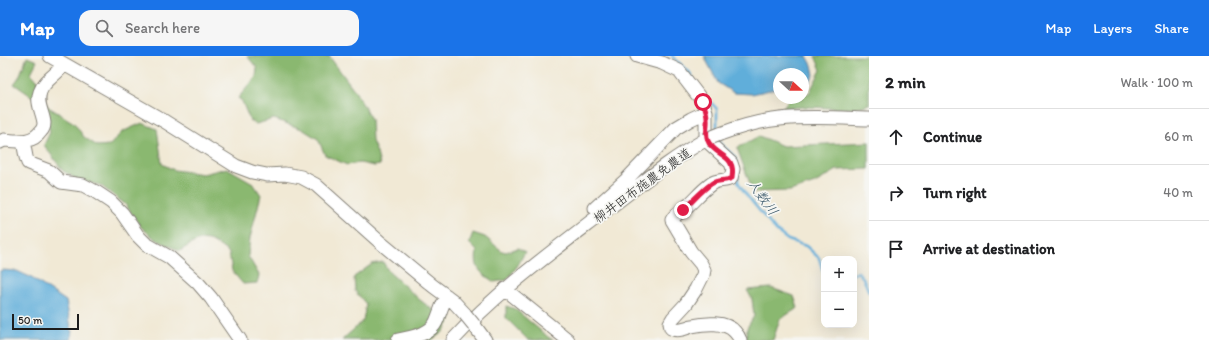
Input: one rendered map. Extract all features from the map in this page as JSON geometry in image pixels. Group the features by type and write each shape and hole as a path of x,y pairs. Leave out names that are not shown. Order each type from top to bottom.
{"street":[{"path":"50,56 164,121 236,166 252,172 267,175 286,174 301,177 316,185 381,243 432,286 447,296 465,314 479,335"},
{"path":"637,56 662,63 679,72 703,102 706,112 706,134 708,142 731,163 733,169 732,178 728,180 718,180 710,184 692,202 674,216 672,220 691,252 704,270 696,289 670,323 671,328 674,330 697,325 722,324 736,332 740,340"},
{"path":"0,142 4,140 30,140 38,135 44,124 38,103 40,92 46,82 60,71 64,64"},
{"path":"601,215 595,208 626,180 676,128 706,112"},
{"name":"柳井田布施農免農道","path":"453,340 505,289 531,267 685,152 705,140 747,125 779,119 869,119"},
{"path":"23,141 28,163 49,171 61,182 83,185 111,202 122,213 138,236 146,244 178,264 198,283 211,298 240,340"},
{"path":"505,289 568,340"},
{"path":"398,340 432,329 447,296"}],"green space":[{"path":"247,56 329,56 355,91 371,119 372,141 380,165 374,166 360,163 347,165 325,155 318,139 302,129 274,119 256,124 250,121 242,101 238,98 256,77 257,68"},
{"path":"815,56 869,56 869,104 854,109 807,107 783,108 786,104 809,104 809,93 821,70"},
{"path":"27,57 37,61 31,73 37,80 45,103 50,108 74,123 84,137 97,146 110,145 122,132 142,123 157,129 162,164 174,170 203,174 227,168 253,183 261,195 250,238 248,256 259,275 257,283 243,284 232,271 229,253 215,243 200,240 180,251 155,239 141,227 125,204 100,185 78,180 63,171 44,145 50,132 46,116 34,98 14,84 19,77"},
{"path":"759,136 783,146 869,142 869,169 837,170 815,183 790,191 753,192 737,148"},
{"path":"473,233 485,237 502,251 506,252 518,248 525,252 507,280 494,282 479,270 476,262 477,251 469,243"},
{"path":"383,262 389,272 433,310 447,311 452,317 443,332 431,340 342,340 363,321 366,304 355,291 354,277 372,264"},
{"path":"771,288 794,296 798,308 780,319 773,340 746,340 747,328 754,316 752,299 747,290"},
{"path":"506,306 515,309 553,340 528,340 506,318"}],"water":[{"path":"704,56 807,56 812,65 814,75 809,83 809,68 773,68 773,89 752,94 734,93 718,83"},
{"path":"0,271 17,271 30,277 66,301 72,333 71,340 0,340"}],"waterway":[{"name":"人数川","path":"672,56 690,73 693,79"},
{"name":"人数川","path":"707,98 717,109 717,131"},
{"name":"人数川","path":"719,139 737,161"},
{"name":"人数川","path":"738,172 738,182 745,193 776,231 788,240 806,246 819,258 821,265"},
{"name":"人数川","path":"857,272 863,278 869,292"}],"route":[{"path":"683,210 710,184 718,180 728,180 732,178 733,169 731,163 708,142 706,134 706,112 703,102"}]}
